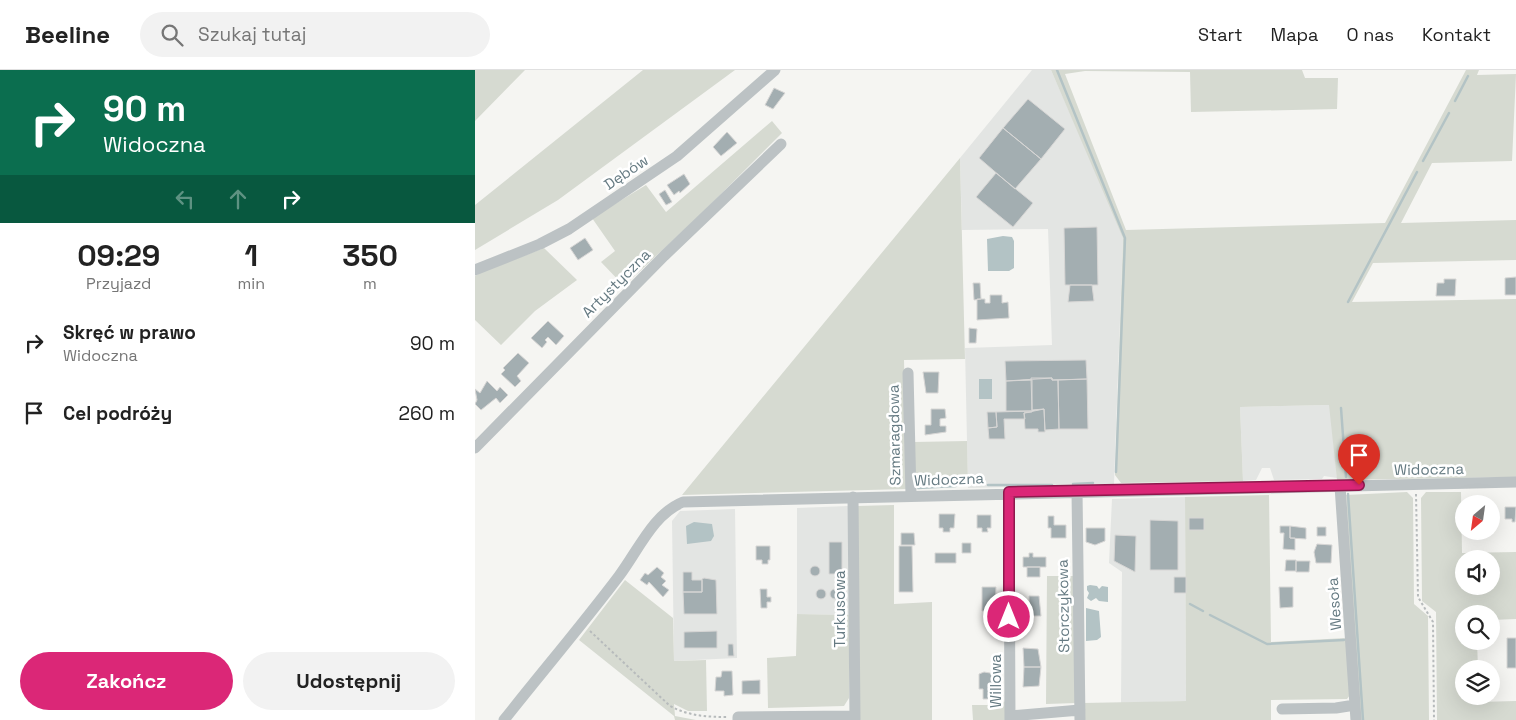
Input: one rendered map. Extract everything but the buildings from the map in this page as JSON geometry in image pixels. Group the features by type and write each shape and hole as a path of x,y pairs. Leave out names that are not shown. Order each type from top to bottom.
{"street":[{"name":"Dębów","path":"475,270 539,244 569,228 677,156 775,70"},
{"name":"Artystyczna","path":"475,448 664,256 781,144"},
{"name":"Szmaragdowa","path":"908,373 911,495"},
{"name":"Widoczna","path":"581,624 619,576 660,517 673,506 683,502 1009,492 1516,482"},
{"name":"Wesoła","path":"1340,486 1356,720"},
{"name":"Storczykowa","path":"1077,491 1080,715"},
{"name":"Willowa","path":"1009,492 1010,718"},
{"name":"Turkusowa","path":"853,497 855,718"},
{"path":"504,720 581,624"},
{"path":"1282,709 1336,708 1355,705"},
{"path":"1010,718 1080,715"},
{"path":"738,718 855,718"}],"path":[{"path":"1416,484 1418,597 1433,622 1434,720"},
{"path":"581,624 670,706 683,713 705,717 738,718"}],"shaded area":[{"path":"475,70 525,70 475,121"},
{"path":"643,70 735,70 558,200 475,250 475,205"},
{"path":"1032,70 1051,70 1123,238 1114,484 968,488 965,348 1052,345 1048,229 962,230 960,158"},
{"path":"1051,70 1302,70 1305,78 1338,78 1337,109 1191,112 1190,72 1085,71 1065,74 1126,230 1385,223 1466,70 1479,70 1477,75 1516,74 1512,161 1432,163 1401,223 1516,220 1516,260 1373,263 1352,302 1516,299 1516,477 1337,480 1329,405 1240,407 1243,481 1121,483 1115,475 1123,238"},
{"path":"772,121 782,133 702,213 624,286 601,262 615,251 592,218 646,185 666,212"},
{"path":"960,158 965,359 904,360 907,489 682,495"},
{"path":"1003,236 1012,237 1014,241 1014,268 1009,271 988,271 987,239"},
{"path":"544,248 577,280 535,311 501,345 475,320 475,276"},
{"path":"979,379 992,379 992,399 979,399"},
{"path":"1330,405 1337,478 1324,476 1322,479 1274,480 1270,468 1262,468 1256,480 1243,481 1240,407"},
{"path":"967,441 968,484 915,486 914,442"},
{"path":"1407,492 1413,498 1414,604 1428,616 1429,720 1359,720 1346,495"},
{"path":"1426,492 1461,492 1461,495 1455,495 1455,540 1462,540 1462,550 1455,550 1455,595 1500,595 1500,552 1516,552 1516,619 1500,620 1500,605 1455,605 1455,650 1477,650 1478,660 1455,660 1455,705 1500,705 1500,701 1516,701 1516,720 1437,720 1436,612 1422,601 1421,498"},
{"path":"1269,495 1271,642 1346,638 1350,695 1347,699 1271,700 1271,720 1084,720 1083,703 1186,701 1185,497"},
{"path":"1185,497 1186,701 1121,703 1122,572 1109,563 1112,499"},
{"path":"894,505 894,604 932,602 932,720 859,720 857,506"},
{"path":"848,506 849,615 797,614 797,508"},
{"path":"735,509 737,658 674,661 672,521 680,511"},
{"path":"694,522 712,524 714,536 711,541 687,544 686,526"},
{"path":"1047,576 1075,576 1077,703 1046,704"},
{"path":"625,580 673,618 674,661 706,660 707,711 688,711 674,704 675,716 696,720 675,720 674,716 579,640"},
{"path":"1087,586 1097,586 1099,589 1102,586 1108,587 1108,602 1099,601 1096,598 1091,601 1087,598 1089,593"},
{"path":"1086,608 1099,611 1101,637 1097,640 1086,641"},
{"path":"797,614 849,615 849,698 844,706 768,708 767,658 796,656"},
{"path":"1006,700 1007,720 973,720 972,705 1001,705"}],"waterway":[{"path":"1057,70 1125,238 1116,472"},
{"path":"1455,101 1468,76"},
{"path":"1423,161 1449,113"},
{"path":"1348,302 1417,172"},
{"path":"1341,408 1346,477"},
{"path":"1073,484 1093,483"},
{"path":"988,485 1052,485"},
{"path":"918,488 956,486"},
{"path":"1348,494 1363,720"},
{"path":"1190,604 1203,611"},
{"path":"1210,615 1267,644 1344,640"}],"route":[{"path":"1009,617 1009,492 1359,485"}]}
